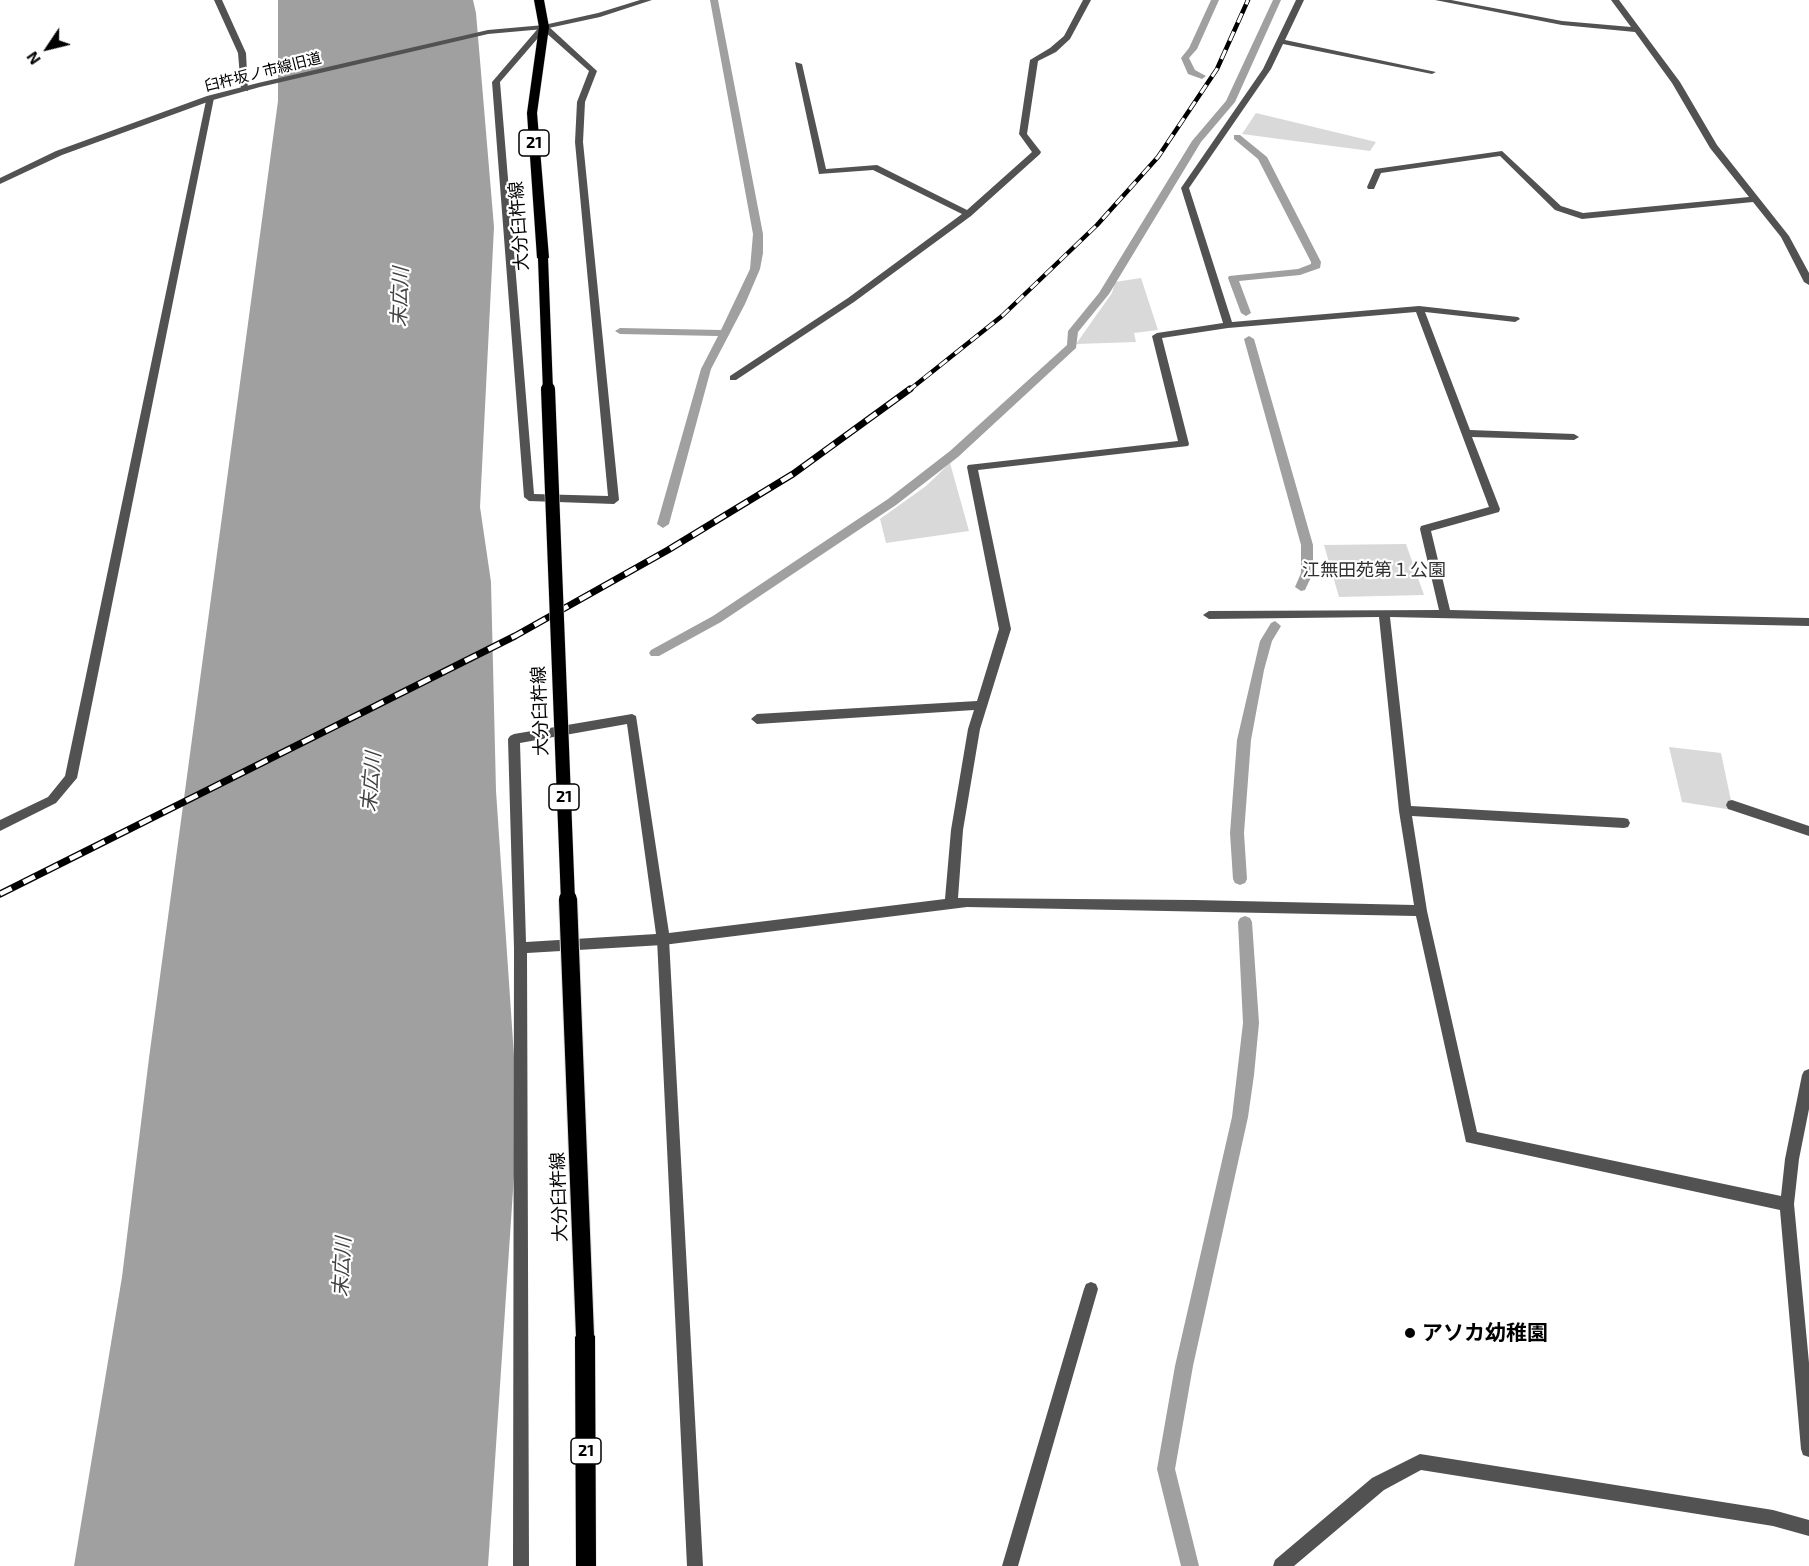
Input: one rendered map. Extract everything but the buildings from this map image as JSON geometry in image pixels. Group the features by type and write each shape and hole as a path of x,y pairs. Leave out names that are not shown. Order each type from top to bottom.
{"main road":[{"name":"大分臼杵線","path":"539,0 544,27 532,113 543,258 585,1336 586,1566"}],"street":[{"path":"218,0 242,53 244,89"},
{"name":"臼杵坂ノ市線旧道","path":"0,181 59,153 210,98 488,32 544,27 600,15 648,0"},
{"path":"733,378 851,300 968,214 1036,152 1023,134 1034,60 1053,50 1067,38 1087,0"},
{"path":"1228,325 1185,188 1267,69 1300,0"},
{"path":"1439,0 1562,23 1638,30"},
{"path":"1615,0 1676,82 1713,146 1785,236 1809,282"},
{"path":"544,27 593,71 581,102 579,142 614,500 529,497 496,82 544,27"},
{"path":"1280,41 1432,72"},
{"path":"798,64 822,172 874,167 968,214"},
{"path":"0,826 52,800 71,778 210,98"},
{"path":"1371,187 1378,171 1502,153 1558,208 1582,216 1757,199"},
{"path":"1419,309 1495,509 1425,529 1445,613"},
{"path":"951,904 957,830 974,729 1005,628 972,467 1184,444 1157,336 1228,325 1419,309 1515,319"},
{"path":"1465,433 1574,436"},
{"path":"1384,613 1405,811 1421,911 1471,1137 1787,1204"},
{"path":"1209,615 1445,613 1809,622"},
{"path":"758,718 982,705"},
{"path":"521,1566 523,1361 520,948 514,739 632,719 663,939 695,1566"},
{"path":"1732,805 1809,831"},
{"path":"1405,811 1624,823"},
{"path":"520,948 663,939 967,902 1421,911"},
{"path":"1809,1075 1792,1159 1787,1204 1809,1449"},
{"path":"1010,1566 1091,1289"},
{"path":"1281,1566 1378,1484 1420,1462 1773,1518 1809,1528"}],"green space":[{"path":"1256,113 1376,142 1370,151 1242,134"},
{"path":"1141,278 1158,330 1134,333 1136,342 1076,344 1112,293 1115,282"},
{"path":"950,463 969,531 886,543 880,519 926,486"},
{"name":"江無田苑第１公園","path":"1406,544 1424,595 1339,597 1324,545"},
{"path":"1669,747 1721,753 1733,810 1682,802"}],"water":[{"name":"末広川","path":"278,0 473,0 476,13 494,227 480,507 491,582 496,791 518,1115 488,1566 74,1566 122,1277 149,1058 278,101"}],"waterway":[{"path":"663,524 706,369 740,304 755,269 758,253 758,234 714,0"},
{"path":"1202,76 1191,72 1185,58 1193,49 1215,0"},
{"path":"655,653 717,619 892,502 954,454 1072,346 1073,331 1104,294 1197,141 1230,102 1277,0"},
{"path":"1237,137 1262,157 1316,262 1316,266 1300,272 1233,278 1246,313"},
{"path":"620,331 723,333"},
{"path":"1249,339 1307,545 1307,573 1301,587"},
{"path":"1240,879 1237,833 1244,740 1258,670 1266,641 1275,626"},
{"path":"1190,1566 1166,1469 1184,1366 1240,1117 1251,1023 1245,922"}],"railway":[{"path":"908,391 1002,316 1097,225 1158,157 1217,69 1248,0"},
{"path":"0,894 515,636 668,550 793,474 910,389"}],"place":[{"name":"アソカ幼稚園","path":"1410,1333"}]}
